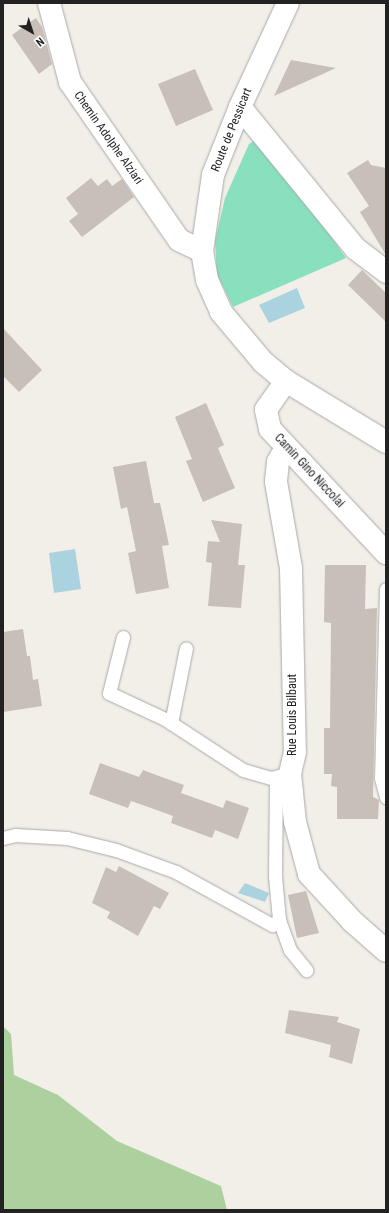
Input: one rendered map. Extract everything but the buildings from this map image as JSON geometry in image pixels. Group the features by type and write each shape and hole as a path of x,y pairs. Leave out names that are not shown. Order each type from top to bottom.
{"street":[{"name":"Chemin Adolphe Alziari","path":"49,3 70,82 180,240 202,251"},
{"name":"Route de Pessicart","path":"288,3 240,107 214,175 202,251 207,280 221,312 263,362 286,381 386,442"},
{"path":"240,107 356,249 386,272"},
{"name":"Camin Gino Niccolai","path":"286,381 266,410 266,419 286,448 386,553"},
{"name":"Rue Louis Bilbaut","path":"286,448 278,462 276,482 291,568 295,752 283,775 309,874 352,921 386,951"}],"lane":[{"path":"386,589 381,778 386,797"},
{"path":"123,637 110,693 171,723 243,770 283,775 275,876 279,920 290,950 306,970"},
{"path":"171,723 186,648"},
{"path":"3,838 15,834 67,838 116,850 176,872 257,919 272,925 279,920"}],"green space":[{"path":"261,136 346,258 233,307 217,274 215,241 225,198 249,144"},
{"path":"3,1026 11,1034 14,1075 58,1095 117,1141 221,1186 227,1210 3,1210"}],"water":[{"path":"297,288 305,308 269,323 259,305"},
{"path":"75,549 81,589 54,593 49,553"},
{"path":"245,883 269,893 265,902 238,893"}]}
